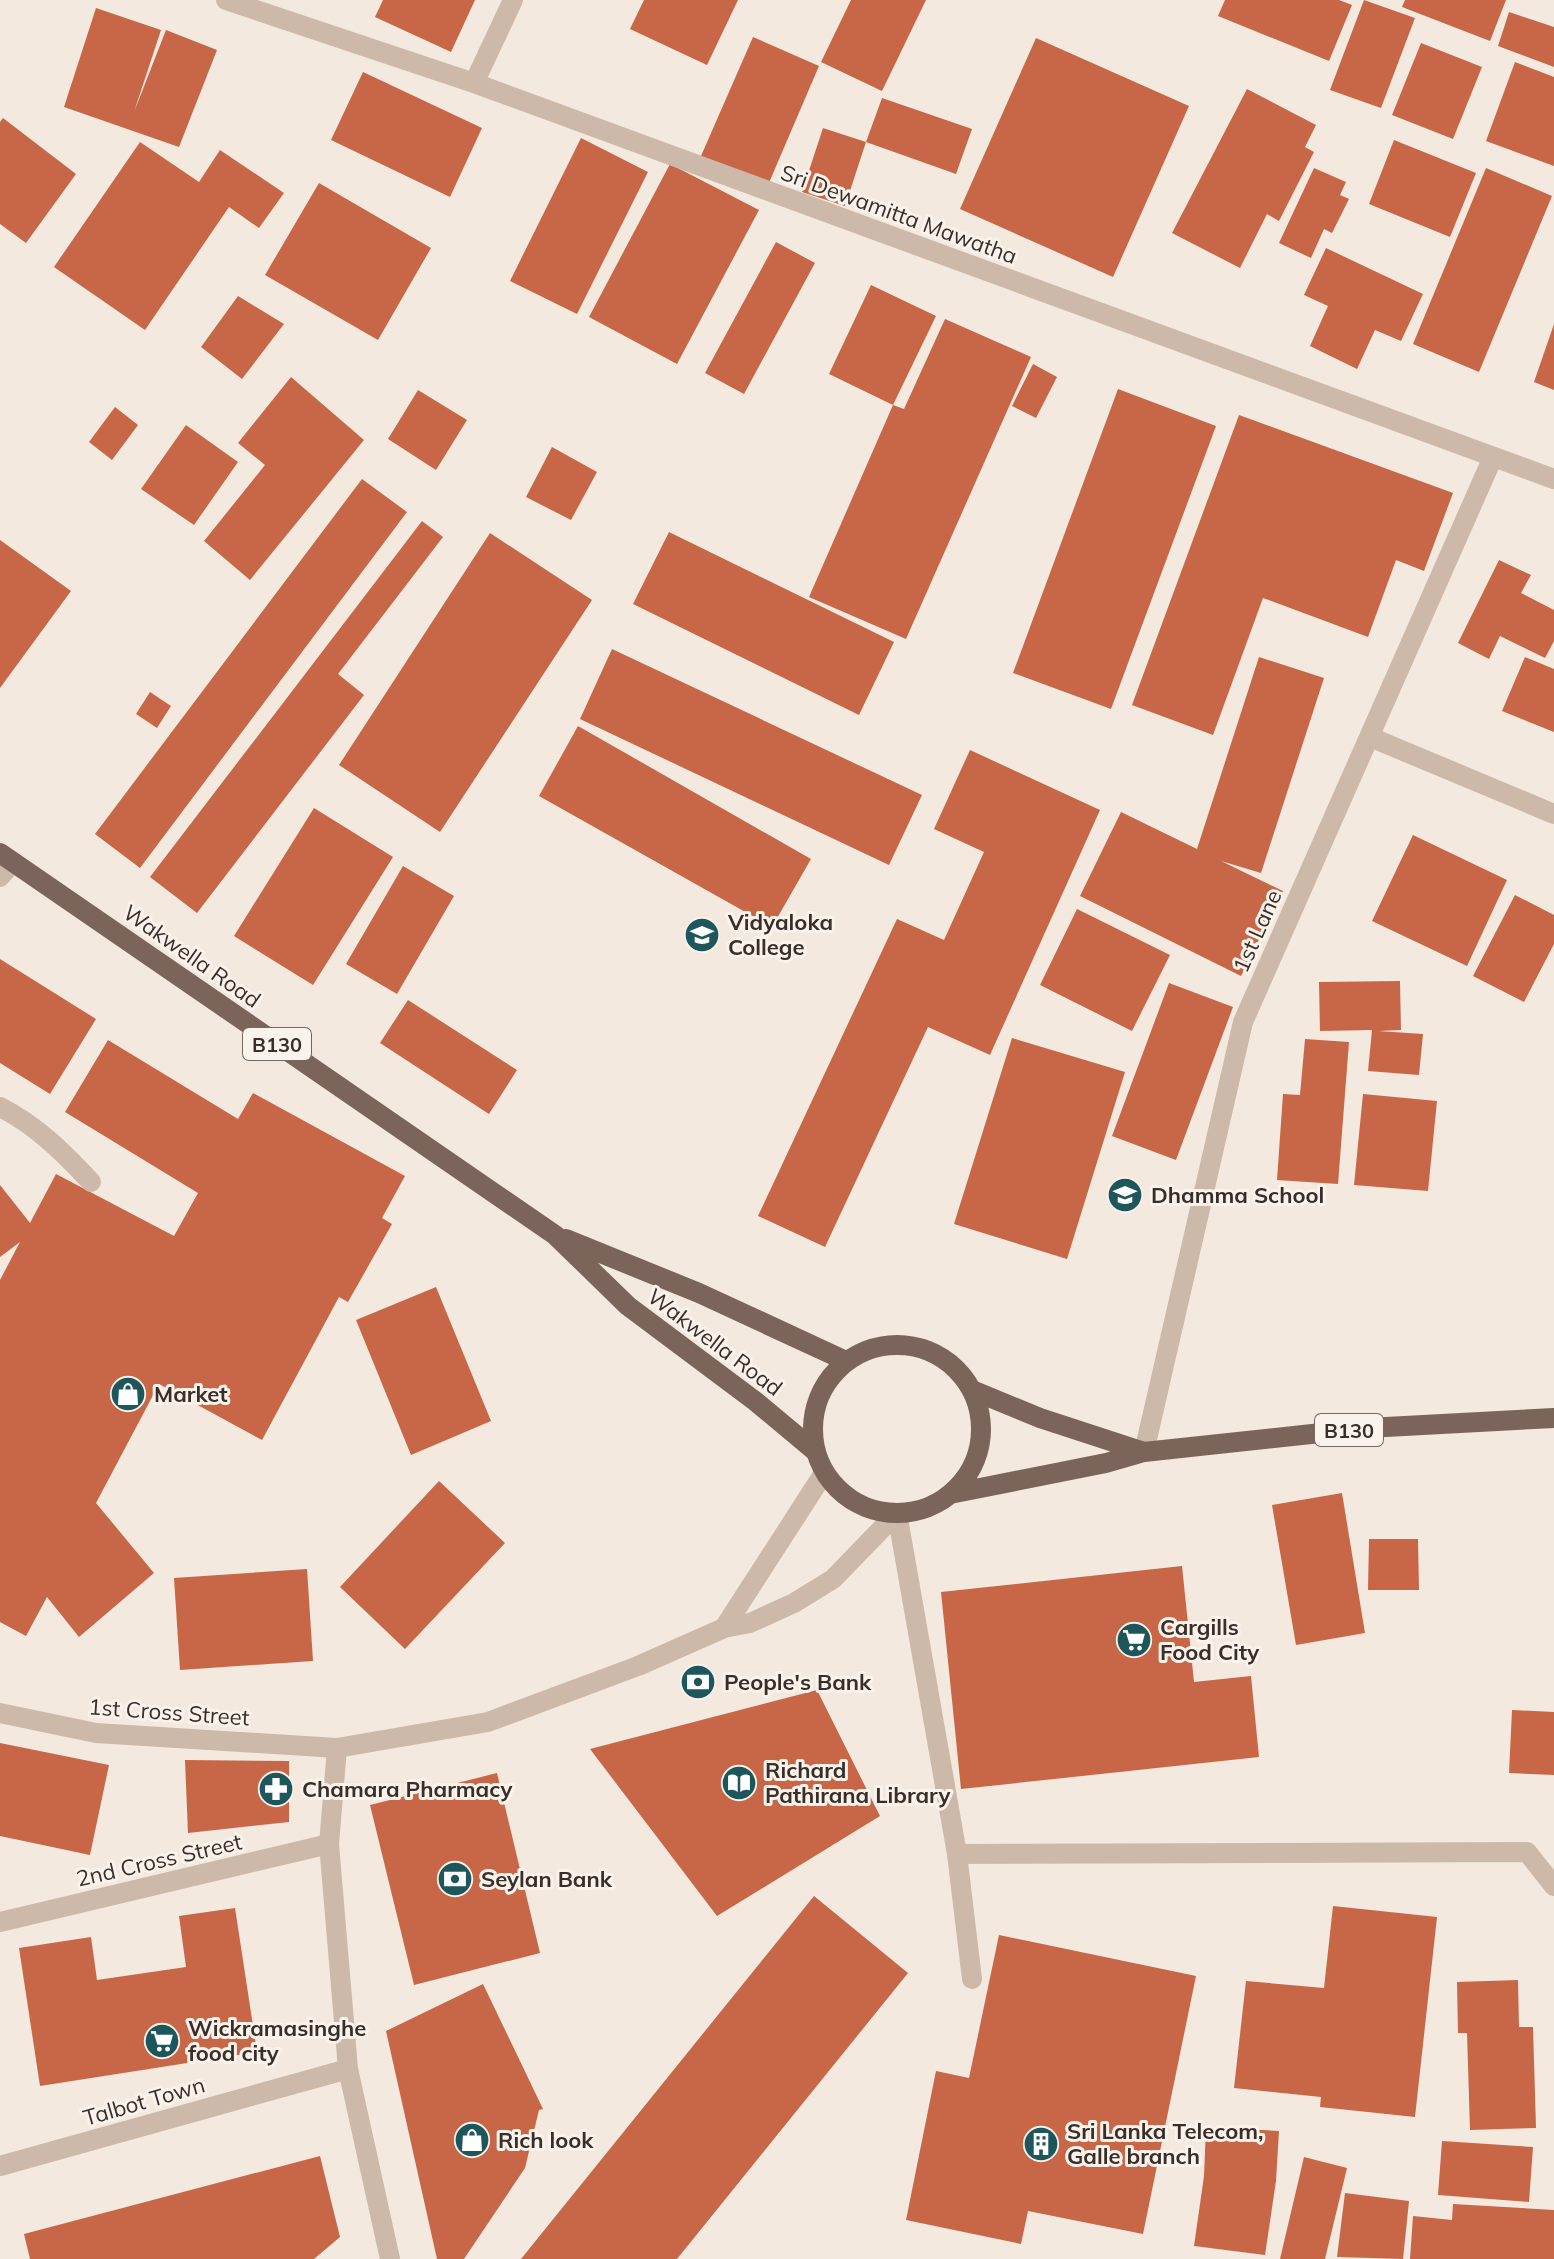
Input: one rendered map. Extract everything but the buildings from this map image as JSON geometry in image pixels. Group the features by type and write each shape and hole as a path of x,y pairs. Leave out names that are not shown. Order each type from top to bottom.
{"main road":[{"name":"Wakwella Road","path":"4,864 555,1235 628,1306 755,1401 815,1451"},
{"name":"Wakwella Road","path":"555,1235 699,1293 846,1361"},
{"path":"901,1344 929,1350 955,1366 972,1390 981,1418 979,1446 969,1473 950,1494 924,1508 897,1513 876,1511 851,1502 824,1473 815,1451 812,1426 817,1402 828,1379 846,1361 871,1348 901,1344"},
{"name":"B130","path":"972,1390 1040,1418 1144,1452"},
{"name":"B130","path":"950,1494 1106,1463 1144,1452 1367,1428 1554,1418"}],"street":[{"name":"Sri Dewamitta Mawatha","path":"226,0 474,83 1554,479"},
{"path":"474,83 513,0"},
{"name":"1st Lane","path":"1144,1452 1243,1022 1493,457"},
{"path":"1370,737 1554,814"},
{"path":"0,1107 24,1119 57,1145 91,1182"},
{"path":"724,1628 824,1473"},
{"path":"897,1513 957,1854 972,1979"},
{"name":"1st Cross Street","path":"0,1713 96,1733 337,1748 488,1722 638,1666 724,1628 750,1623 783,1608 833,1579 897,1513"},
{"path":"337,1748 329,1844 348,2069 390,2259"},
{"name":"2nd Cross Street","path":"0,1922 329,1844"},
{"path":"957,1854 1527,1852 1554,1886"},
{"name":"Talbot Town","path":"0,2166 348,2069"}],"place":[{"name":"Vidyaloka College","path":"702,935"},
{"name":"Dhamma School","path":"1125,1195"},
{"name":"Market","path":"128,1394"},
{"name":"Cargills Food City","path":"1134,1640"},
{"name":"People's Bank","path":"698,1682"},
{"name":"Richard Pathirana Library","path":"739,1783"},
{"name":"Chamara Pharmacy","path":"276,1789"},
{"name":"Seylan Bank","path":"455,1879"},
{"name":"Wickramasinghe food city","path":"162,2041"},
{"name":"Rich look","path":"472,2140"},
{"name":"Sri Lanka Telecom, Galle branch","path":"1041,2144"}]}
